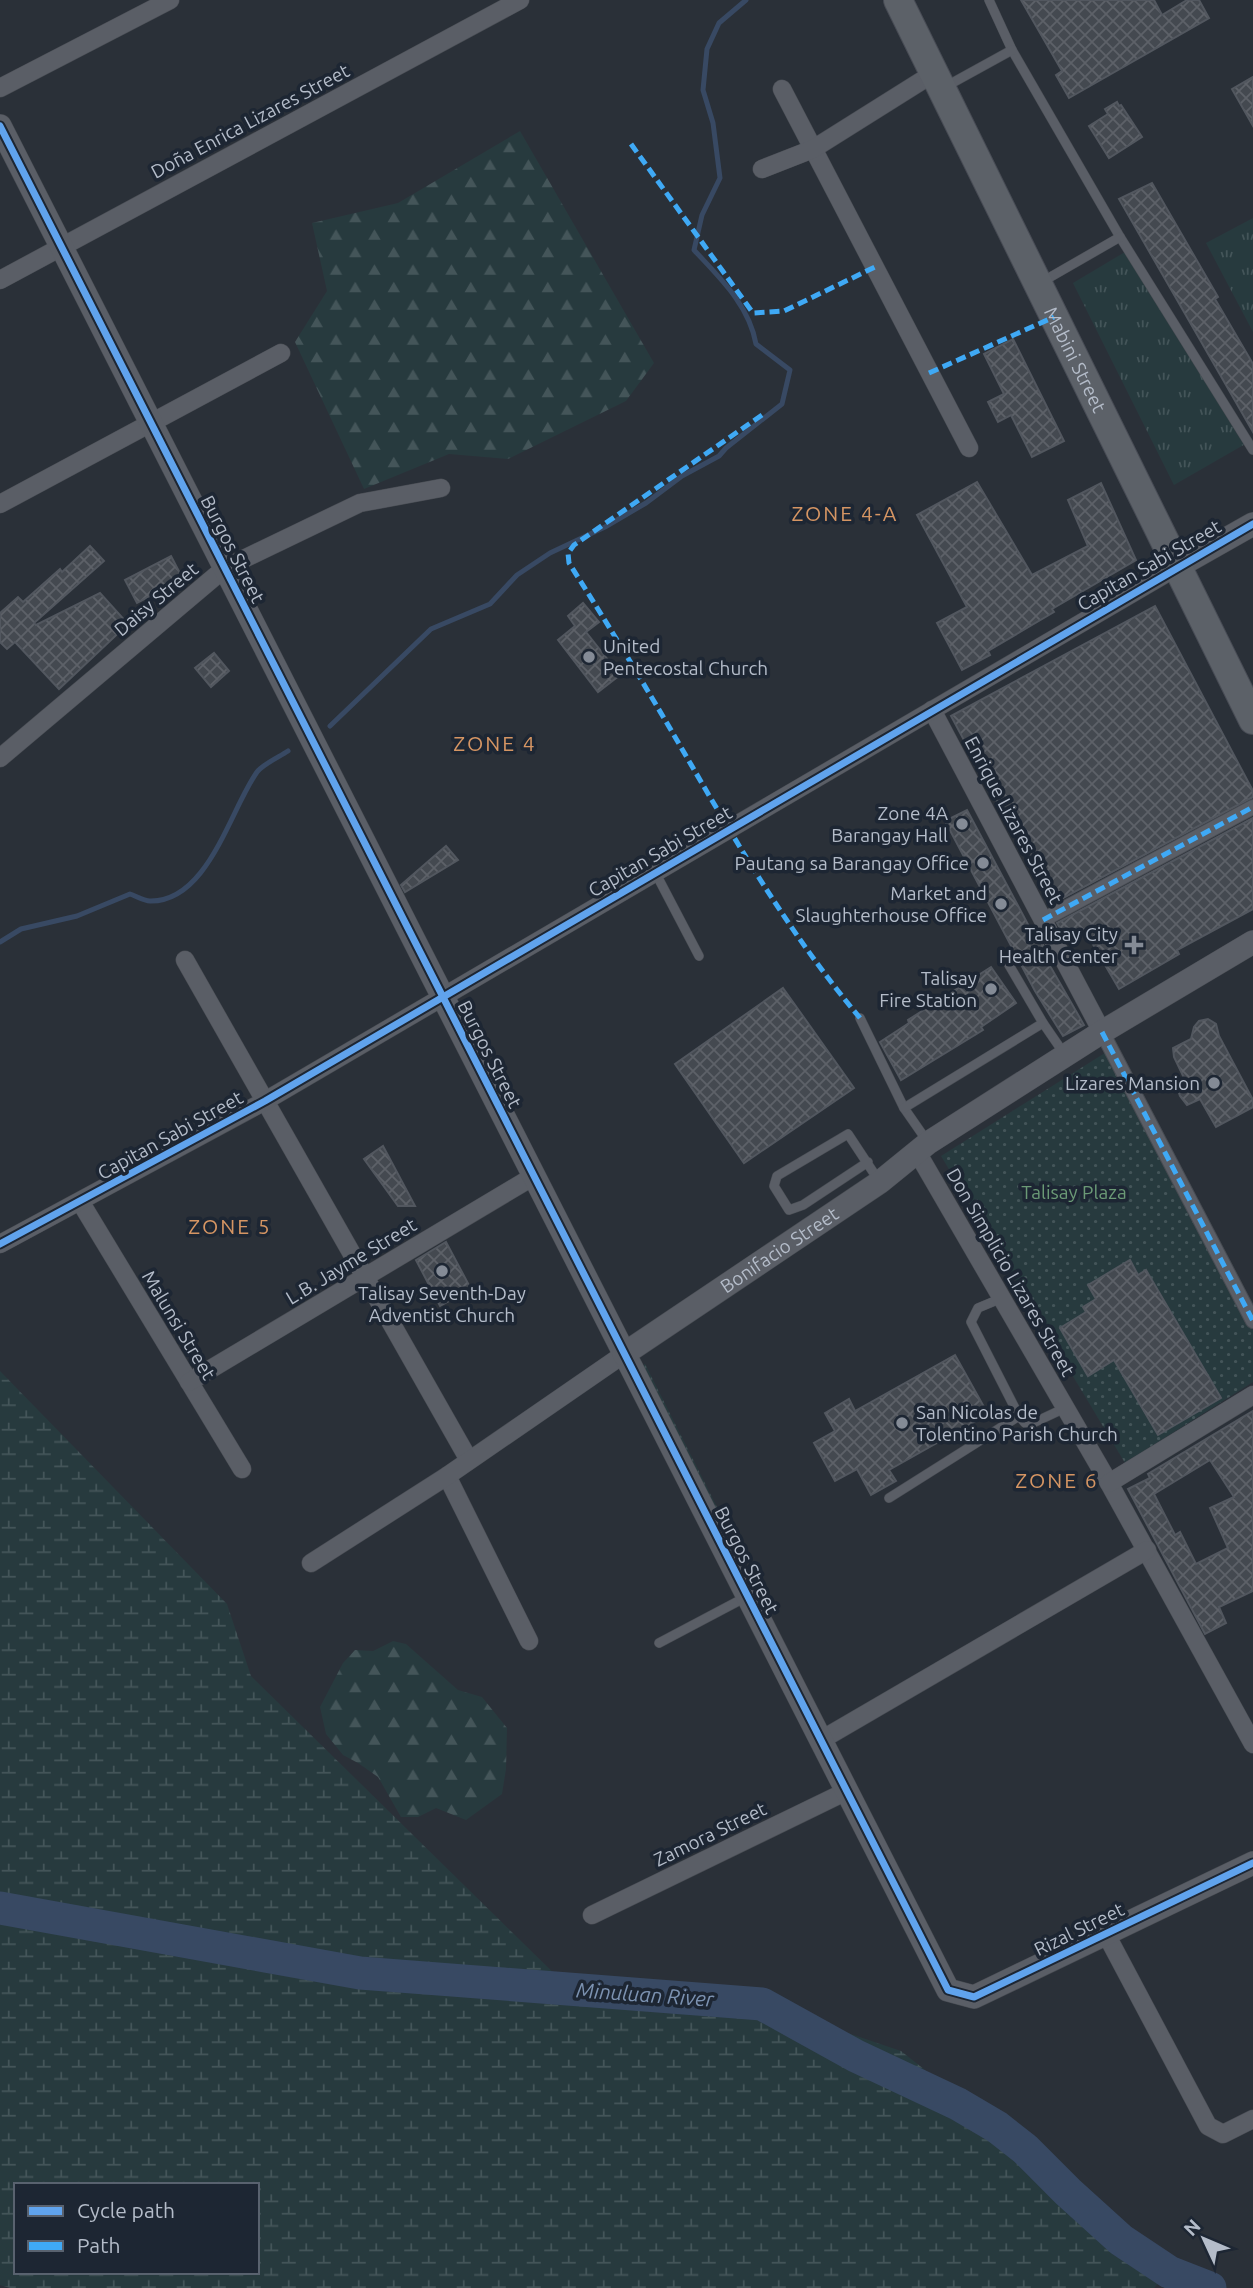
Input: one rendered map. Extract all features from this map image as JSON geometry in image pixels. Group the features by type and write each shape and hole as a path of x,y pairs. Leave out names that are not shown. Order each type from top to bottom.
{"main road":[{"name":"Mabini Street","path":"898,0 1253,720"}],"street":[{"path":"0,88 170,0"},
{"name":"Doña Enrica Lizares Street","path":"0,280 520,0"},
{"path":"762,169 813,149 938,81"},
{"path":"782,89 969,448"},
{"name":"Burgos Street","path":"0,126 933,1960"},
{"path":"0,504 281,353"},
{"name":"Daisy Street","path":"0,758 225,568 360,503 441,488"},
{"name":"Capitan Sabi Street","path":"0,1244 81,1203 265,1101 1253,524"},
{"name":"Enrique Lizares Street","path":"932,710 1253,1321"},
{"path":"1043,920 1253,807"},
{"name":"Bonifacio Street","path":"311,1563 447,1476 624,1353 874,1172 922,1148 1102,1032 1253,942"},
{"path":"185,960 469,1460"},
{"name":"Don Simplicio Lizares Street","path":"922,1148 1002,1298 1147,1550 1253,1744"},
{"name":"L.B. Jayme Street","path":"189,1382 534,1176"},
{"name":"Malunsi Street","path":"81,1203 242,1469"},
{"path":"1109,1483 1253,1395"},
{"path":"447,1476 529,1641"},
{"path":"821,1740 1147,1550"},
{"name":"Zamora Street","path":"592,1915 847,1791"},
{"name":"Rizal Street","path":"933,1960 948,1990 974,1997 1253,1863"},
{"path":"1106,1934 1208,2126 1223,2134 1253,2119"}],"lane":[{"path":"989,0 1013,50 1120,237 1253,450"},
{"path":"938,81 1013,50"},
{"path":"1038,284 1120,237"},
{"path":"655,872 699,956"},
{"path":"1009,965 1042,1023 1066,1056"},
{"path":"860,1018 922,1148"},
{"path":"904,1108 1042,1023"},
{"path":"848,1134 874,1172 789,1210 774,1186 777,1176 848,1134"},
{"path":"1002,1298 978,1308 971,1322 1019,1416 1025,1423 1032,1423 1065,1408"},
{"path":"889,1498 1019,1416"},
{"path":"659,1643 747,1596"}],"green space":[{"path":"520,131 654,363 626,401 508,459 449,454 364,489 295,342 327,291 312,223 398,203"},
{"path":"1253,218 1253,332 1206,243"},
{"path":"1130,249 1247,443 1174,485 1073,283"},
{"name":"Talisay Plaza","path":"1108,1051 1253,1326 1253,1382 1125,1463 941,1156"},
{"path":"645,1364 729,1531 724,1533 640,1367"},
{"path":"0,1371 227,1604 251,1676 570,1989 762,2004 901,2051 1025,2149 1169,2272 1154,2288 10,2288 0,2285"},
{"path":"393,1641 406,1644 458,1690 482,1697 507,1728 506,1769 502,1794 466,1820 436,1808 418,1817 401,1817 378,1777 343,1755 326,1734 320,1707 343,1663 355,1650 373,1651"}],"building":[{"path":"1021,0 1154,0 1162,15 1187,0 1199,0 1209,18 1069,98 1056,75 1062,71"},
{"path":"1253,77 1253,126 1232,89"},
{"path":"1117,102 1142,137 1109,158 1089,126 1108,114 1105,109"},
{"path":"1152,183 1253,364 1253,432 1119,199"},
{"path":"1013,339 1064,441 1032,457 1011,415 998,422 988,402 1004,394 984,354"},
{"path":"977,482 1032,575 1088,546 1068,500 1101,483 1136,560 1052,609 1054,612 988,651 990,655 962,670 937,623 967,607 917,515"},
{"path":"90,546 104,561 34,623 36,625 100,593 128,624 59,689 15,642 7,649 0,642 0,613 18,597 23,602"},
{"path":"171,556 183,579 137,603 125,580"},
{"name":"United Pentecostal Church","path":"583,603 599,622 586,632 620,675 598,692 558,640 575,626 568,616"},
{"path":"1155,606 1253,791 1253,797 1052,904 951,716"},
{"path":"214,653 229,671 211,687 195,668"},
{"path":"967,810 1032,932 1035,930 1046,950 1042,952 1084,1025 1063,1036 1035,991 945,821"},
{"path":"1253,818 1253,909 1177,950 1179,954 1119,989 1084,929 1066,939 1057,923"},
{"path":"446,846 458,860 405,892 401,885"},
{"path":"991,967 1016,1003 981,1027 983,1030 901,1080 880,1042 909,1023 908,1020"},
{"path":"783,988 854,1088 744,1163 675,1064"},
{"name":"Lizares Mansion","path":"1208,1019 1216,1024 1219,1036 1253,1100 1253,1107 1216,1127 1200,1099 1187,1105 1180,1096 1178,1090 1186,1082 1174,1057 1173,1048 1191,1039 1194,1027 1199,1021"},
{"path":"383,1146 415,1206 398,1206 364,1159"},
{"name":"Talisay Seventh-Day Adventist Church","path":"446,1242 471,1289 440,1306 416,1260"},
{"path":"1130,1260 1138,1275 1146,1270 1221,1398 1158,1435 1114,1360 1088,1376 1060,1328 1086,1312 1083,1307 1096,1299 1088,1285"},
{"name":"San Nicolas de Tolentino Parish Church","path":"955,1355 988,1414 889,1470 896,1481 871,1495 857,1469 835,1481 814,1443 835,1431 825,1413 849,1399 855,1411"},
{"path":"1253,1411 1253,1591 1219,1607 1226,1623 1205,1634 1128,1489 1150,1478 1148,1474","holes":["1210,1460 1234,1497 1210,1508 1228,1548 1196,1564 1180,1532 1175,1535 1154,1494"]}],"waterway":[{"path":"330,726 431,629 490,604 517,575 550,553 605,527 646,503 682,476 719,456 782,404 790,370 756,344 740,305 694,250 702,215 720,178 713,123 703,90 707,49 719,23 746,0"},
{"path":"0,942 21,929 77,916 130,894 150,901 170,897 187,887 215,851 257,772 288,751"},
{"name":"Minuluan River","path":"0,1908 360,1973 762,2004 856,2056 958,2104 997,2127 1025,2149 1121,2240 1169,2272 1210,2288"}],"marked path":[{"path":"631,144 753,313 784,311 875,267"},
{"path":"929,373 1054,317"},
{"path":"762,415 574,545 568,553 569,563 783,915 860,1018"},
{"path":"1043,920 1253,807"},
{"path":"1102,1032 1253,1321"}],"cycle path":[{"path":"0,126 948,1990 974,1997 1253,1863"},
{"path":"0,1244 265,1101 1253,524"}],"place":[{"name":"United Pentecostal Church","path":"589,657"},
{"name":"Zone 4A Barangay Hall","path":"962,824"},
{"name":"Pautang sa Barangay Office","path":"983,863"},
{"name":"Market and Slaughterhouse Office","path":"1001,904"},
{"name":"Talisay City Health Center","path":"1134,945"},
{"name":"Talisay Fire Station","path":"991,989"},
{"name":"Lizares Mansion","path":"1214,1083"},
{"name":"Talisay Seventh-Day Adventist Church","path":"442,1271"},
{"name":"San Nicolas de Tolentino Parish Church","path":"902,1423"}],"district":[{"name":"ZONE 4-A","path":"845,514"},
{"name":"ZONE 4","path":"495,744"},
{"name":"ZONE 5","path":"230,1227"},
{"name":"ZONE 6","path":"1057,1481"}]}
